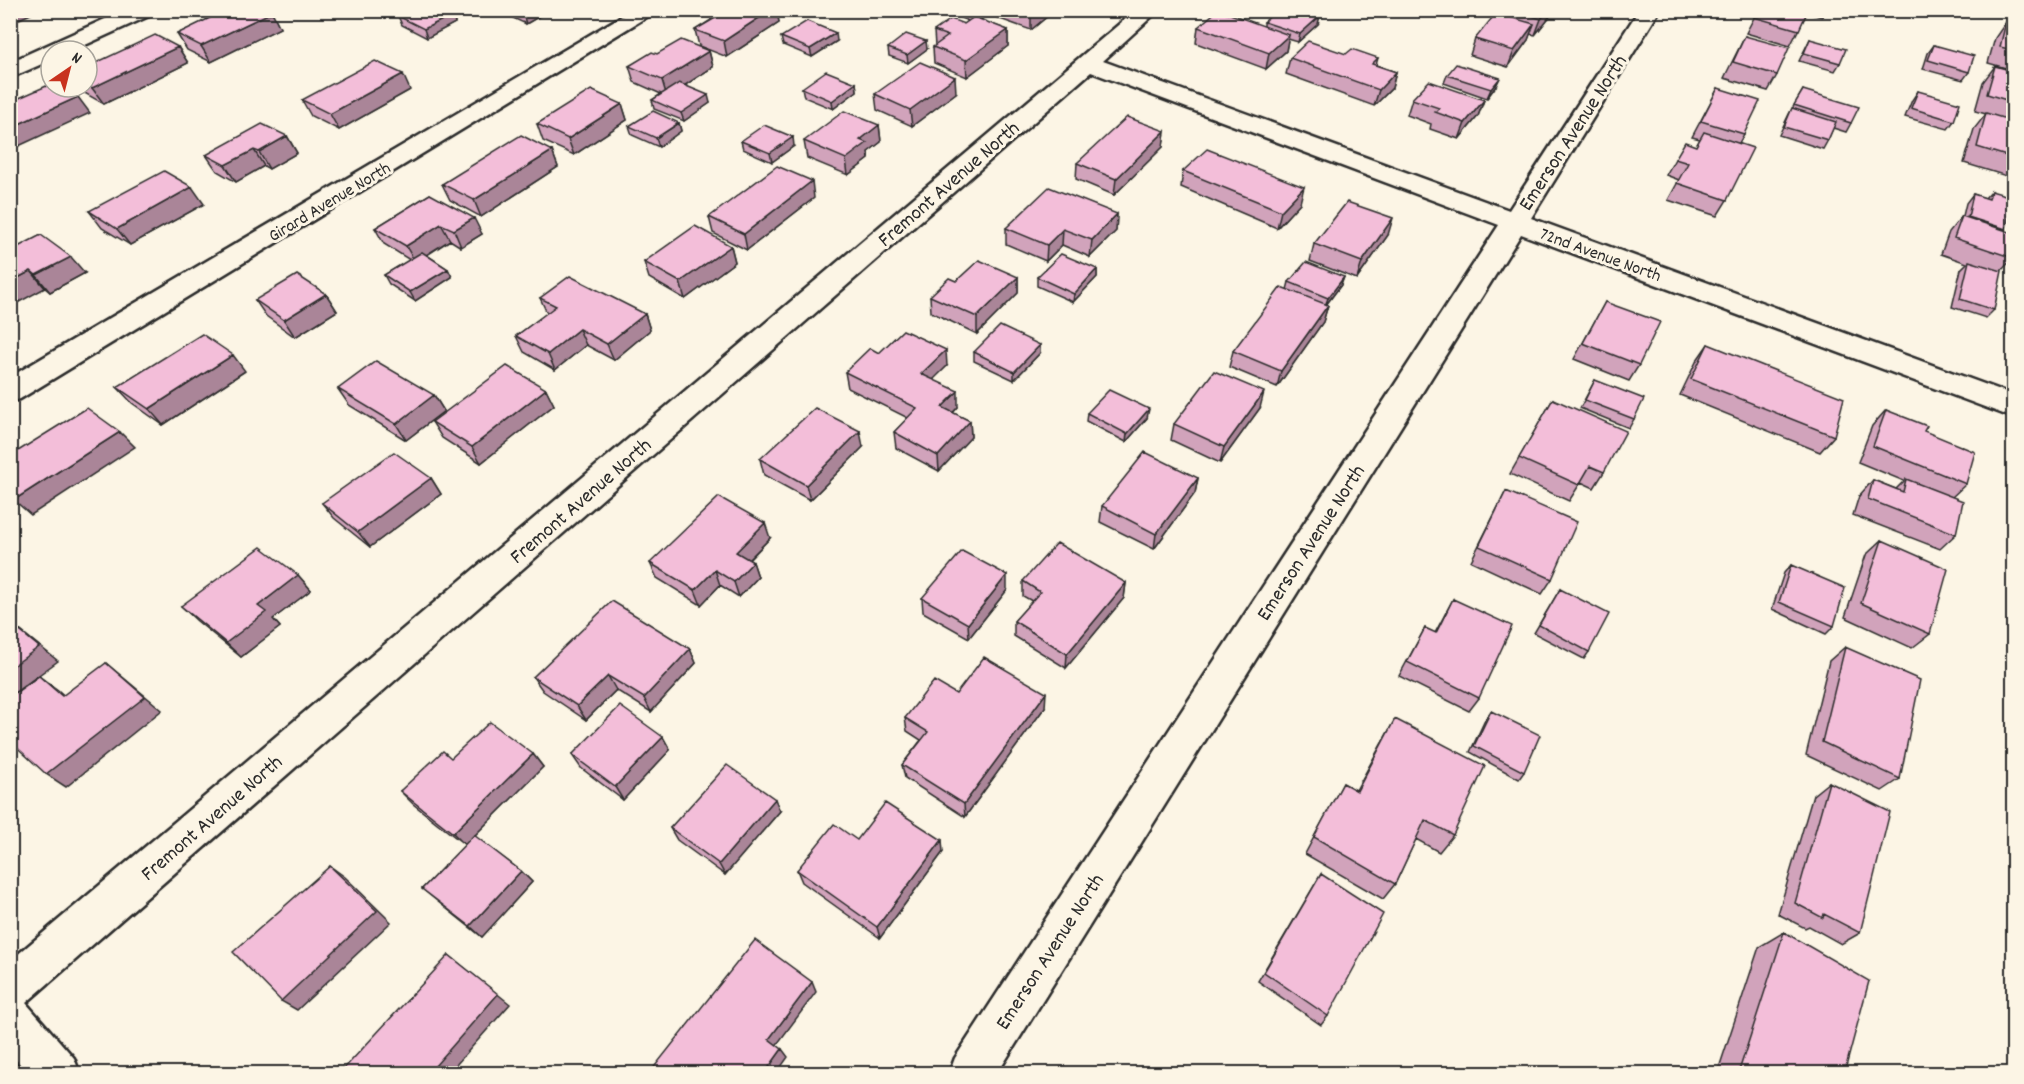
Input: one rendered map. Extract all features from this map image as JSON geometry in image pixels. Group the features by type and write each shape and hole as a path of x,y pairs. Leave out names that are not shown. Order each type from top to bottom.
{"street":[{"path":"80,39 143,10"},
{"name":"Girard Avenue North","path":"10,391 648,10"},
{"name":"Fremont Avenue North","path":"10,989 1149,10"},
{"name":"Emerson Avenue North","path":"971,1074 1650,10"},
{"path":"10,71 39,58"},
{"name":"72nd Avenue North","path":"1087,63 2013,407"},
{"path":"10,1018 58,1074"}],"building":[{"path":"203,10 269,10 272,12 201,46 177,34 214,16"},
{"path":"410,10 440,10 452,15 424,29 398,16"},
{"path":"716,10 771,10 724,41 695,30 717,17 710,14"},
{"path":"962,10 982,10 975,15"},
{"path":"1022,10 1035,10 1031,14"},
{"path":"1218,10 1289,35 1269,53 1198,27"},
{"path":"1277,10 1303,10 1320,16 1300,34 1264,22"},
{"path":"1512,10 1548,10 1541,19"},
{"path":"1758,10 1808,10 1799,30 1754,17"},
{"path":"1496,13 1534,24 1514,51 1475,39"},
{"path":"974,17 1008,30 966,60 933,47 948,36 934,31 951,19 964,24"},
{"path":"807,21 836,33 810,49 781,37"},
{"path":"2006,22 2013,23 2013,50 2000,47"},
{"path":"906,34 926,41 907,55 888,48"},
{"path":"155,35 178,47 99,85 99,61"},
{"path":"1745,36 1789,48 1777,75 1733,62"},
{"path":"1810,39 1846,49 1840,63 1804,53"},
{"path":"681,40 709,51 662,80 629,66 652,52 657,54"},
{"path":"1308,41 1346,54 1352,49 1378,58 1372,64 1396,72 1379,90 1290,58"},
{"path":"1934,45 1974,56 1969,72 1928,60"},
{"path":"375,61 403,74 330,114 302,100"},
{"path":"920,62 955,77 910,110 875,94"},
{"path":"1456,64 1500,78 1491,89 1447,75"},
{"path":"1995,66 2013,71 2013,102 1987,94"},
{"path":"826,71 856,83 832,101 802,88"},
{"path":"1429,81 1484,100 1465,123 1435,112 1439,108 1412,99"},
{"path":"679,83 708,95 681,113 652,100"},
{"path":"1718,88 1760,101 1744,134 1701,121"},
{"path":"39,89 39,99 74,99 10,128 10,102"},
{"path":"591,90 622,104 568,139 537,124"},
{"path":"1803,90 1859,107 1851,123 1794,105"},
{"path":"1918,91 1960,103 1954,121 1911,108"},
{"path":"1792,108 1836,122 1828,140 1784,127"},
{"path":"653,111 679,123 656,138 629,126"},
{"path":"844,111 879,125 860,140 867,143 846,159 804,141"},
{"path":"1986,113 2013,121 2013,158 1977,147"},
{"path":"1127,117 1165,131 1116,179 1077,163"},
{"path":"262,124 287,136 259,152 254,150 225,165 206,155"},
{"path":"764,125 793,137 770,153 741,141"},
{"path":"1704,132 1753,148 1727,200 1677,183 1688,163 1675,159 1685,142 1696,146"},
{"path":"521,135 552,151 474,200 442,184"},
{"path":"1207,149 1304,187 1281,211 1183,171"},
{"path":"777,166 812,181 744,234 709,217"},
{"path":"164,171 192,187 117,229 89,211"},
{"path":"1049,187 1117,214 1092,240 1063,229 1047,245 1006,228"},
{"path":"1991,191 2009,196 2011,201 2006,229 1968,217 1973,194 1989,199"},
{"path":"430,194 474,218 454,230 441,224 406,246 375,228"},
{"path":"1347,202 1393,218 1362,262 1314,244"},
{"path":"1962,216 2013,233 2013,258 1954,238"},
{"path":"695,226 731,246 680,282 644,262"},
{"path":"41,235 71,257 36,275 31,271 10,282 10,251"},
{"path":"422,252 448,269 410,292 384,275"},
{"path":"1061,254 1097,269 1074,294 1037,277"},
{"path":"979,260 1018,277 977,317 930,296 949,278 956,281"},
{"path":"1969,261 2002,271 1994,310 1960,299"},
{"path":"1306,262 1344,277 1328,298 1289,282"},
{"path":"297,275 326,294 284,320 255,300"},
{"path":"570,276 645,314 607,344 579,329 548,354 516,336 556,306 540,298"},
{"path":"1281,287 1328,305 1281,371 1233,351"},
{"path":"1605,302 1660,322 1639,365 1583,343"},
{"path":"1000,326 1040,345 1014,372 974,352"},
{"path":"903,330 946,350 921,374 958,391 942,407 970,421 938,456 894,432 917,408 845,372 870,348 879,353"},
{"path":"202,334 233,355 149,409 117,387"},
{"path":"1708,344 1844,398 1834,436 1691,379"},
{"path":"376,361 434,395 396,424 338,389"},
{"path":"507,366 546,389 472,447 432,422"},
{"path":"1214,371 1264,392 1224,447 1174,424"},
{"path":"1595,380 1644,399 1634,419 1585,400"},
{"path":"1109,390 1149,409 1127,434 1087,413"},
{"path":"1553,399 1626,431 1604,472 1590,466 1579,485 1519,458"},
{"path":"87,408 120,432 14,500 10,497 10,456"},
{"path":"815,408 860,431 806,485 760,459"},
{"path":"1886,410 1927,426 1924,431 1975,452 1966,484 1873,446"},
{"path":"394,452 431,478 358,532 322,503"},
{"path":"1145,452 1198,478 1156,534 1102,506"},
{"path":"1906,479 1963,501 1956,534 1868,499 1873,480 1903,492"},
{"path":"1506,491 1577,522 1552,579 1479,546"},
{"path":"719,497 765,523 736,552 753,562 734,582 715,570 695,590 650,563"},
{"path":"1882,540 1948,569 1930,634 1861,603"},
{"path":"1057,543 1126,583 1067,654 1014,621 1040,592 1023,581"},
{"path":"261,547 298,575 258,606 266,612 226,643 181,606"},
{"path":"962,551 1007,575 968,624 922,598"},
{"path":"1791,565 1845,588 1834,626 1779,602"},
{"path":"1560,589 1609,614 1589,652 1539,625"},
{"path":"1453,599 1512,626 1479,698 1407,662 1425,628 1436,633"},
{"path":"612,601 690,649 644,698 608,676 577,706 533,677"},
{"path":"10,623 39,647 10,668"},
{"path":"1845,647 1920,680 1900,779 1822,742"},
{"path":"984,657 1046,693 964,804 902,765 928,732 905,718 934,681 956,694"},
{"path":"106,663 145,697 46,774 10,741 10,697 39,676 62,696"},
{"path":"620,706 663,737 615,787 572,755"},
{"path":"1491,711 1540,735 1524,772 1474,746"},
{"path":"1395,719 1485,766 1453,835 1425,820 1395,884 1314,837 1343,783 1357,791"},
{"path":"490,722 533,754 453,833 400,791 443,751 451,758"},
{"path":"727,765 775,799 719,864 670,828"},
{"path":"1829,782 1890,812 1860,933 1824,914 1823,918 1795,903"},
{"path":"885,803 942,840 877,927 797,870 834,824 857,840"},
{"path":"474,835 521,871 470,926 422,889"},
{"path":"330,866 377,911 281,1001 233,952"},
{"path":"1321,874 1383,914 1328,1016 1264,972"},
{"path":"1784,932 1869,981 1844,1074 1738,1074"},
{"path":"755,940 812,982 769,1039 782,1049 764,1074 655,1074 651,1071"},
{"path":"449,955 498,994 428,1074 339,1074"}]}
